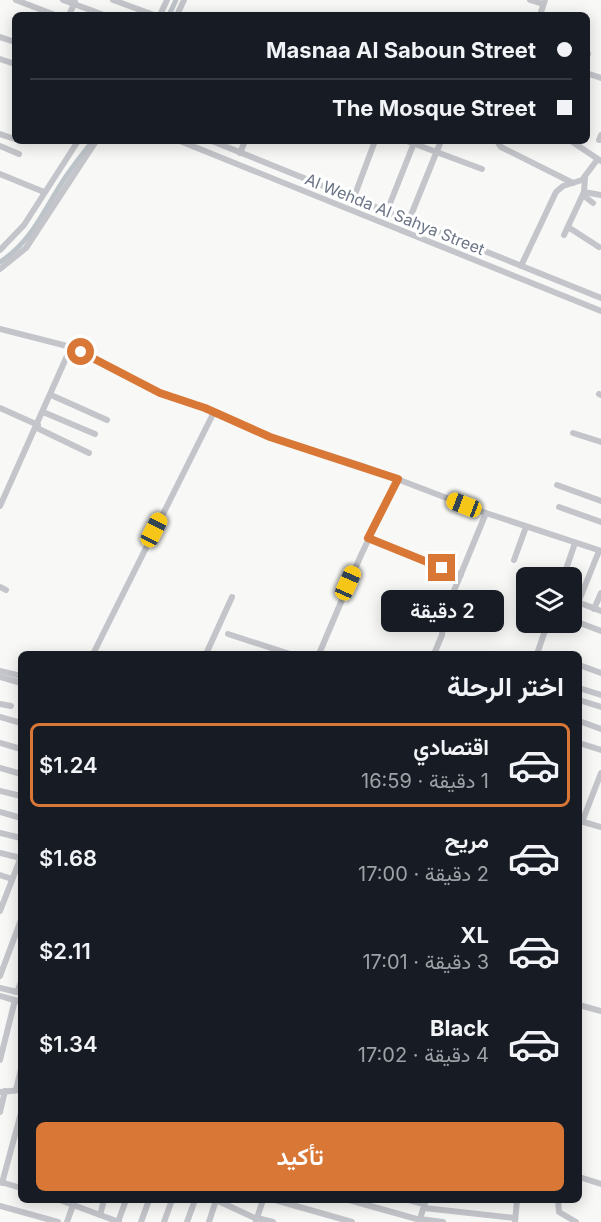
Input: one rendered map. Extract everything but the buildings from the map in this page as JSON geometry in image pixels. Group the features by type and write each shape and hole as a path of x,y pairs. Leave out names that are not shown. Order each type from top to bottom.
{"street":[{"path":"16,0 47,12"},
{"path":"63,0 97,12"},
{"path":"113,0 146,12"},
{"path":"530,0 544,2"},
{"path":"0,250 24,225 76,144"},
{"path":"0,269 26,248 94,144"},
{"name":"Al Wehda Al Sahya Street","path":"187,144 601,311"},
{"name":"Al Wehda Al Sahya Street","path":"219,144 601,298"},
{"path":"240,153 244,144"},
{"path":"354,197 374,144"},
{"path":"387,211 410,144"},
{"path":"416,144 482,169"},
{"path":"409,220 440,144"},
{"path":"499,144 573,183"},
{"path":"521,266 556,192 563,186 585,177 599,160 575,144"},
{"path":"0,146 19,154"},
{"path":"0,174 44,192"},
{"path":"564,235 583,193 585,177"},
{"path":"312,195 317,182"},
{"path":"583,193 601,195"},
{"path":"583,193 593,203"},
{"path":"568,226 598,247"},
{"path":"426,239 430,228"},
{"path":"0,329 71,347 160,393 214,412 270,437 398,479 486,513 600,551 582,587"},
{"path":"0,506 71,347"},
{"path":"51,395 107,420"},
{"path":"0,408 89,453"},
{"path":"43,412 95,434"},
{"path":"94,651 214,412"},
{"path":"573,433 601,442"},
{"path":"320,651 368,538 398,479"},
{"path":"557,485 601,501"},
{"path":"559,507 601,522"},
{"path":"435,651 442,635 444,615 486,513"},
{"path":"514,560 526,527"},
{"path":"368,538 461,575"},
{"path":"567,567 575,543"},
{"path":"582,604 598,610 601,594"},
{"path":"207,651 232,597"},
{"path":"582,624 601,631"},
{"path":"537,651 544,633"},
{"path":"228,634 281,651"},
{"path":"582,666 601,673"},
{"path":"0,671 18,675"},
{"path":"0,677 18,682"},
{"path":"582,689 601,695"},
{"path":"582,701 601,707"},
{"path":"0,704 11,706"},
{"path":"0,717 18,722"},
{"path":"582,723 601,729"},
{"path":"582,741 601,750"},
{"path":"0,743 18,748"},
{"path":"0,768 18,773"},
{"path":"582,819 601,773"},
{"path":"0,791 18,795"},
{"path":"0,812 18,817"},
{"path":"582,821 601,827"},
{"path":"0,833 18,837"},
{"path":"0,853 18,857"},
{"path":"0,911 3,896 18,865"},
{"path":"0,875 12,879"},
{"path":"0,976 18,928"},
{"path":"0,987 18,993"},
{"path":"0,996 18,1001 0,1060"},
{"path":"582,1006 601,1011"},
{"path":"0,1112 3,1092 18,1090"},
{"path":"18,1123 1,1182 18,1187"},
{"path":"582,1178 601,1184"},
{"path":"81,1208 83,1203"},
{"path":"100,1215 103,1203"},
{"path":"67,1222 73,1204 118,1222 125,1203"},
{"path":"141,1222 148,1203"},
{"path":"164,1222 171,1203"},
{"path":"188,1222 194,1203"},
{"path":"209,1222 215,1203"},
{"path":"222,1203 257,1220 273,1222"},
{"path":"257,1220 262,1203"},
{"path":"286,1203 352,1222"},
{"path":"359,1203 420,1221 443,1222"},
{"path":"420,1221 425,1204 515,1220 517,1203"},
{"path":"558,1203 558,1212 576,1222"},
{"path":"0,1206 58,1222"}],"waterway":[{"path":"170,12 176,0"},
{"path":"0,262 21,245 29,235 68,173 91,144"}],"route":[{"path":"81,352 160,393 205,408 270,437 336,456 398,479 368,538 442,568"}]}
